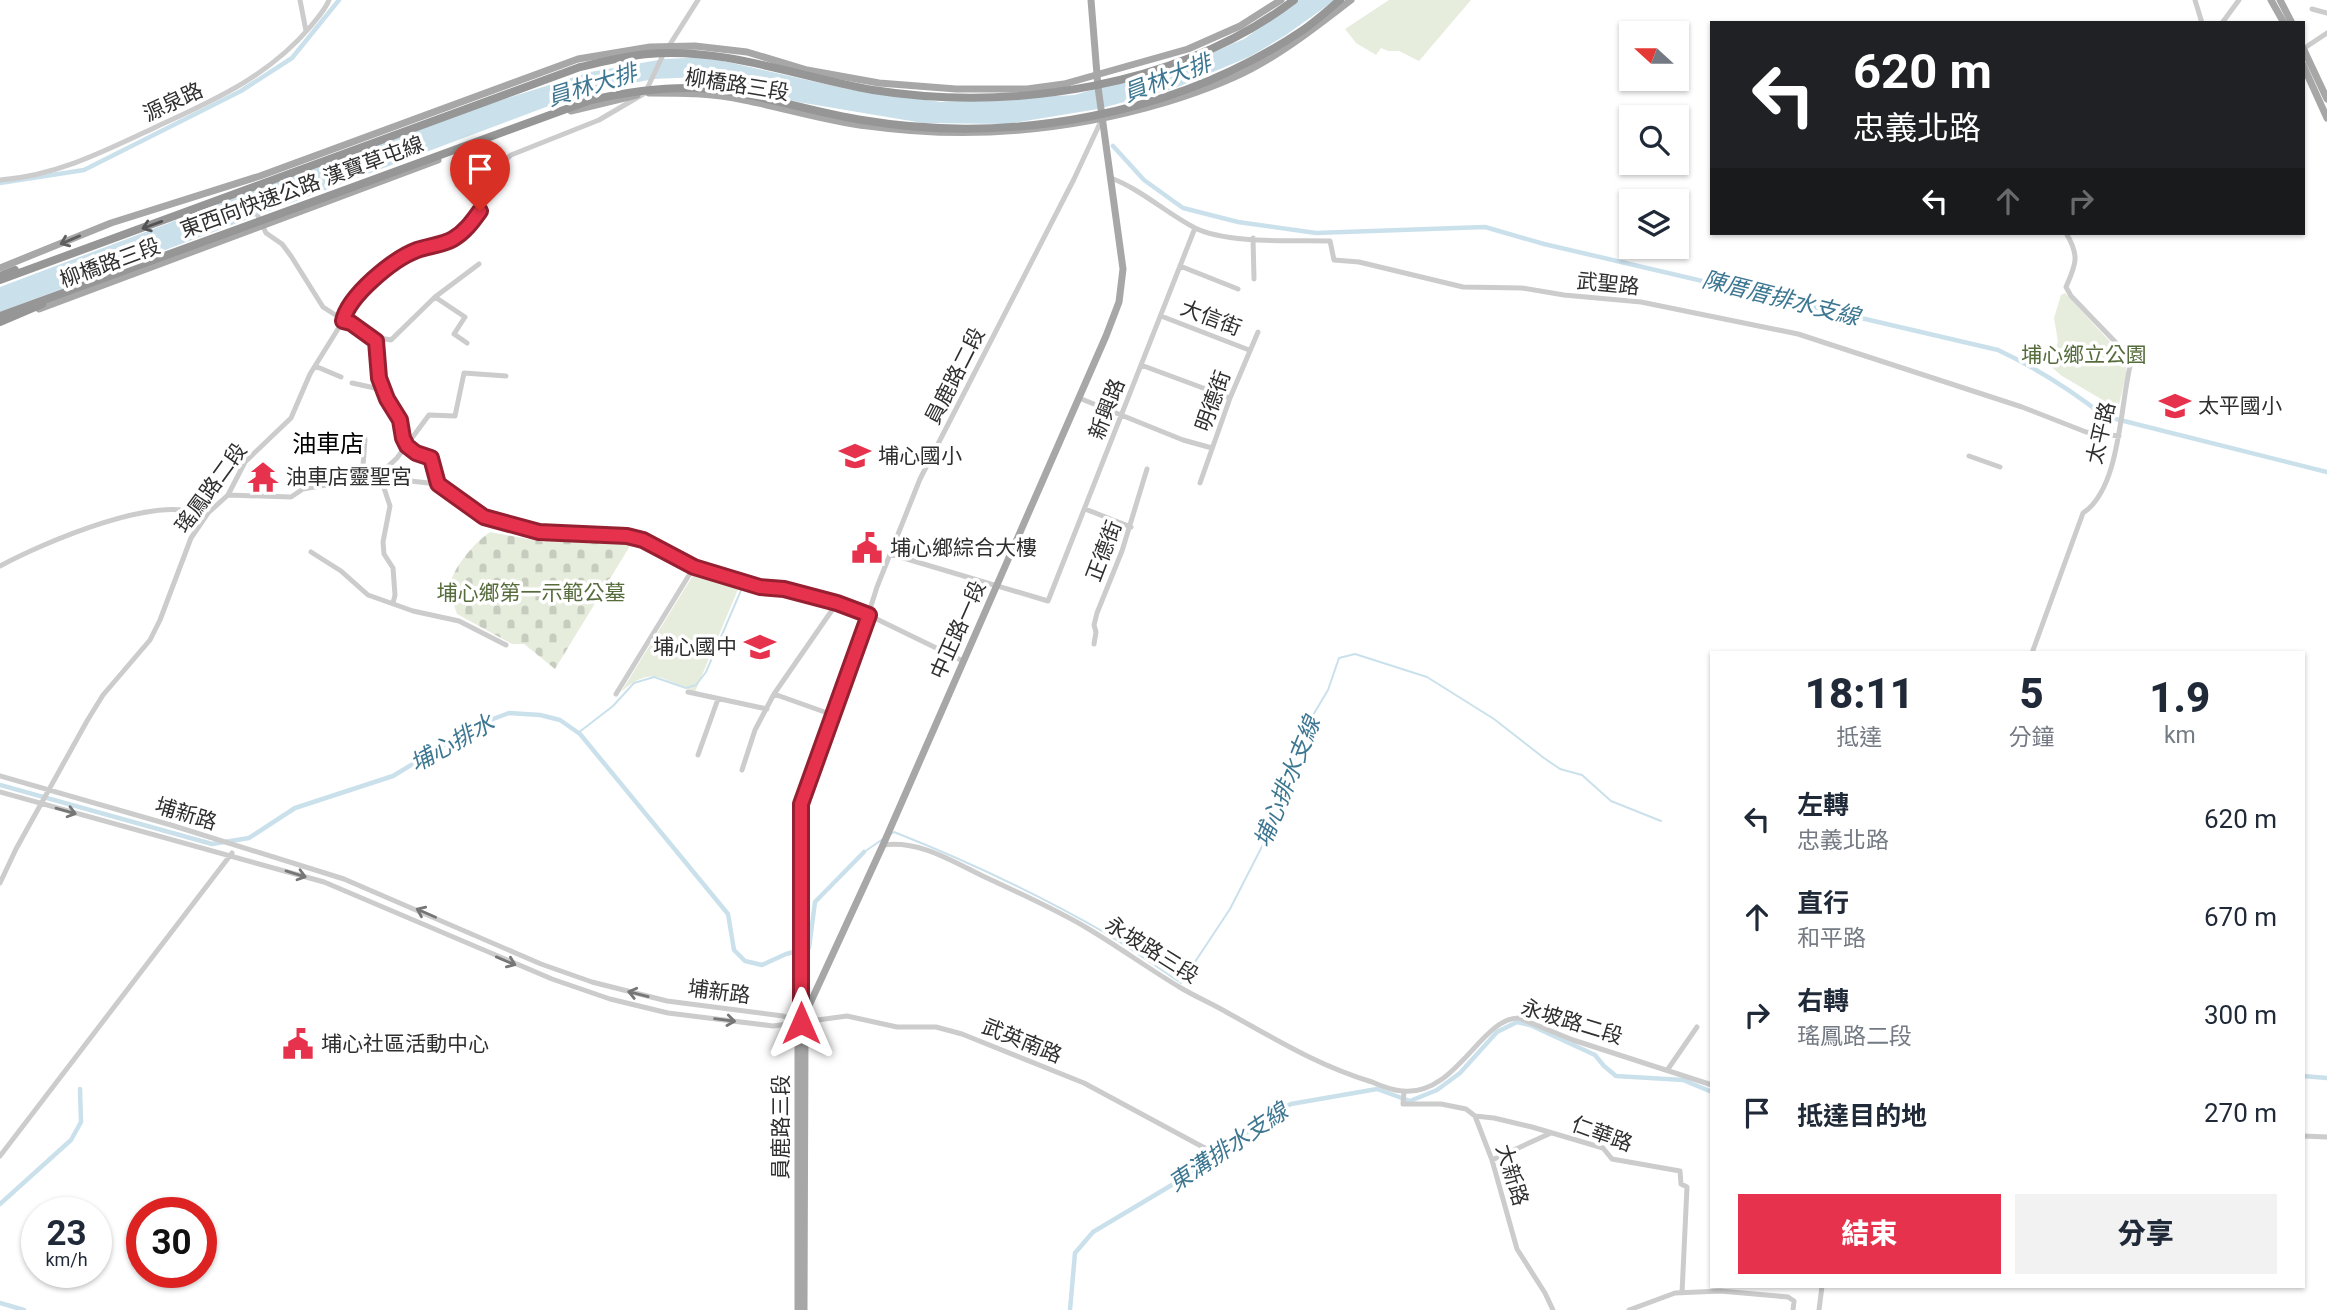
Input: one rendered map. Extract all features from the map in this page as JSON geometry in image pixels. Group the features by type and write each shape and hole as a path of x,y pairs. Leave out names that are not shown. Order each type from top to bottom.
{"highway":[{"name":"東西向快速公路 漢寶草屯線","path":"0,278 104,243 552,76 614,60 649,54 696,54 745,61 876,90 933,96 1010,97 1064,91 1143,73 1243,33 1294,0"},
{"name":"東西向快速公路 漢寶草屯線","path":"0,316 591,100 631,91 697,88 743,94 841,117 897,125 979,128 1065,121 1147,102 1226,73 1306,29 1340,0"},
{"path":"0,324 56,296"}],"main road":[{"name":"中正路一段","path":"801,1023 883,845 1079,398 1106,336 1122,290 1120,240 1096,76 1091,0"},
{"name":"柳橋路三段","path":"0,268 111,223 260,176 578,59 625,50 669,46 747,52 807,70 908,87 1027,89 1064,84 1188,49 1240,26 1281,0"},
{"name":"柳橋路三段","path":"0,324 568,112 647,90 723,97 866,126 951,134 1011,132 1102,116 1204,90 1258,65 1351,0"},
{"path":"2271,0 2283,21"},
{"path":"2280,0 2291,21"},
{"path":"2305,52 2327,99"},
{"path":"2305,69 2327,118"},
{"name":"員鹿路三段","path":"798,1310 798,1045 801,1023"},
{"name":"員鹿路三段","path":"801,1023 805,1035 804,1310"}],"street":[{"path":"300,0 306,31"},
{"name":"源泉路","path":"0,180 25,178 86,160 241,86 273,64 306,31 330,0"},
{"path":"647,90 662,57 698,0"},
{"path":"2195,0 2201,21"},
{"path":"2223,21 2239,0"},
{"path":"2312,9 2327,13"},
{"path":"2305,47 2327,33"},
{"name":"瑤鳳路二段","path":"0,883 103,695 150,640 187,547 205,517 228,495 245,462 291,418 315,366 343,321 345,311 365,288 393,264 415,250 451,241 466,230 480,211 502,162 511,155 599,120 647,90"},
{"name":"員鹿路二段","path":"801,1023 801,804 890,554 920,479 1074,179 1102,116"},
{"name":"武聖路","path":"1111,178 1127,184 1195,228 1214,235 1330,241 1334,260 1359,262 1463,287 1522,288 1641,302 1798,334 2022,407 2086,432 2119,436"},
{"path":"258,216 266,233 282,244 291,256 323,307 376,341 379,378 400,420 403,438 407,446 416,453 431,458 438,484"},
{"name":"新興路","path":"997,584 1048,601 1195,228"},
{"name":"太平路","path":"2033,651 2083,513 2097,502 2109,470 2119,436 2131,362 2123,350 2071,296 2066,287 2077,260 2073,243 2067,235"},
{"path":"1253,239 1254,279"},
{"path":"376,341 380,338 391,340 435,296 479,264"},
{"path":"1180,266 1238,289"},
{"path":"435,296 465,317 454,334 467,343"},
{"name":"大信街","path":"1161,316 1249,350"},
{"name":"明德街","path":"1200,483 1230,398 1258,332"},
{"path":"1142,365 1230,398"},
{"path":"315,366 341,377"},
{"path":"393,603 393,568 384,554 383,542 390,506 384,488 383,471 407,446 429,415 455,416 464,373 506,376"},
{"path":"352,383 383,390"},
{"path":"1079,398 1183,440 1212,448"},
{"path":"362,479 365,439"},
{"path":"1969,456 2000,467"},
{"name":"正德街","path":"1094,644 1097,613 1131,527 1147,469"},
{"path":"228,495 291,497 303,489 383,475 438,484 484,517 539,532 627,536 643,540 694,567 760,587 784,589 837,603 869,615 963,661"},
{"path":"0,566 29,550 103,524 169,509 197,512 205,517"},
{"path":"1085,509 1131,527"},
{"path":"312,552 341,570 368,595 413,611 459,621 506,645"},
{"path":"890,554 997,584"},
{"path":"616,694 694,567"},
{"path":"742,769 755,730 766,709 837,603"},
{"path":"688,692 766,709"},
{"path":"775,694 833,715"},
{"path":"698,755 718,699"},
{"name":"埔新路","path":"0,776 344,879 541,964 592,982 667,1001 783,1016 801,1023"},
{"name":"埔新路","path":"0,792 324,882 541,975 610,999 667,1013 722,1020 773,1026 801,1023"},
{"name":"永坡路三段","path":"883,845 901,843 924,848 946,858 1087,928 1183,989 1291,1050 1359,1079 1404,1091"},
{"path":"0,1156 236,847"},
{"name":"武英南路","path":"801,1023 847,1016 897,1027 936,1027 962,1034 1084,1083 1214,1153"},
{"name":"永坡路二段","path":"1404,1091 1430,1087 1439,1081 1459,1065 1500,1023 1510,1017 1710,1084"},
{"path":"1668,1069 1697,1027"},
{"path":"1404,1091 1403,1104 1441,1104 1466,1110 1475,1116"},
{"name":"仁華路","path":"1475,1116 1494,1118 1603,1148 1612,1158 1680,1171 1681,1184 1687,1188 1682,1293"},
{"name":"大新路","path":"1475,1116 1492,1160 1517,1249 1553,1310"},
{"path":"1492,1160 1551,1133"},
{"path":"2305,1136 2327,1137"},
{"path":"1819,1310 1822,1288"},
{"path":"1629,1310 1675,1293 1720,1289 1788,1297 1794,1301 1793,1310"}],"green space":[{"path":"1389,0 1471,0 1419,61 1399,51 1381,48 1376,55 1356,43 1345,29"},
{"name":"埔心鄉立公園","path":"2065,293 2126,359 2126,375 2118,409 2062,376 2049,365 2058,342 2054,318 2061,295"},
{"name":"埔心鄉第一示範公墓","path":"490,532 544,542 554,536 582,540 633,541 555,669 524,644 512,644 457,614 450,592 453,576 470,550"},
{"path":"695,572 739,587 695,692 665,679 649,677 631,684 621,692"}],"water":[{"name":"員林大排","path":"1299,0 1335,0 1251,56 1173,89 1098,109 1007,124 923,123 798,102 700,77 654,79 586,92 0,312 0,287 457,114 590,72 664,59 706,57 847,89 941,102 1074,95 1185,64 1244,39"}],"waterway":[{"path":"0,183 84,170 241,91 292,58 339,0"},
{"name":"陳厝厝排水支線","path":"1113,146 1144,180 1183,208 1238,222 1316,233 1485,227 1544,244 1998,350 2053,380 2104,416 2327,472"},
{"path":"578,733 613,706 634,683 654,677 686,688 696,685 706,672 742,588"},
{"name":"埔心排水支線","path":"891,834 894,832 948,855 1058,907 1109,935 1181,983 1230,909 1275,821 1303,732 1328,690 1339,658 1355,654 1427,677 1494,719 1560,769 1582,775 1611,801 1661,821"},
{"name":"埔心排水","path":"0,785 212,844 249,838 295,808 393,776 477,725 509,713 540,715 560,720 580,734 728,914 734,950 745,961 762,965 786,954 809,948 815,902 864,852"},
{"name":"埔心排水支線","path":"864,852 883,839"},
{"name":"東溝排水支線","path":"1070,1310 1075,1253 1093,1232 1207,1164 1267,1116 1291,1104 1377,1089 1410,1101 1437,1090 1460,1073 1497,1032 1517,1022 1530,1025 1595,1055 1616,1076 1683,1080 1710,1091"},
{"path":"2305,1076 2327,1078"},
{"path":"0,1204 71,1140 81,1122 80,1089"},
{"name":"東溝排水支線","path":"0,1303 24,1310"}],"place":[{"name":"太平國小","path":"2175,406"},
{"name":"埔心國小","path":"855,456"},
{"name":"油車店靈聖宮","path":"263,477"},
{"name":"埔心鄉綜合大樓","path":"867,548"},
{"name":"埔心國中","path":"760,647"},
{"name":"埔心社區活動中心","path":"298,1044"}],"district":[{"name":"油車店","path":"328,444"}],"route":[{"path":"480,211 466,230 451,241 415,250 393,264 365,288 345,311 343,321 351,323 376,341 379,378 387,399 400,420 403,438 407,446 416,453 431,458 438,484 484,517 539,532 627,536 643,540 694,567 760,587 784,589 837,603 869,615 801,804 801,1023"}]}
